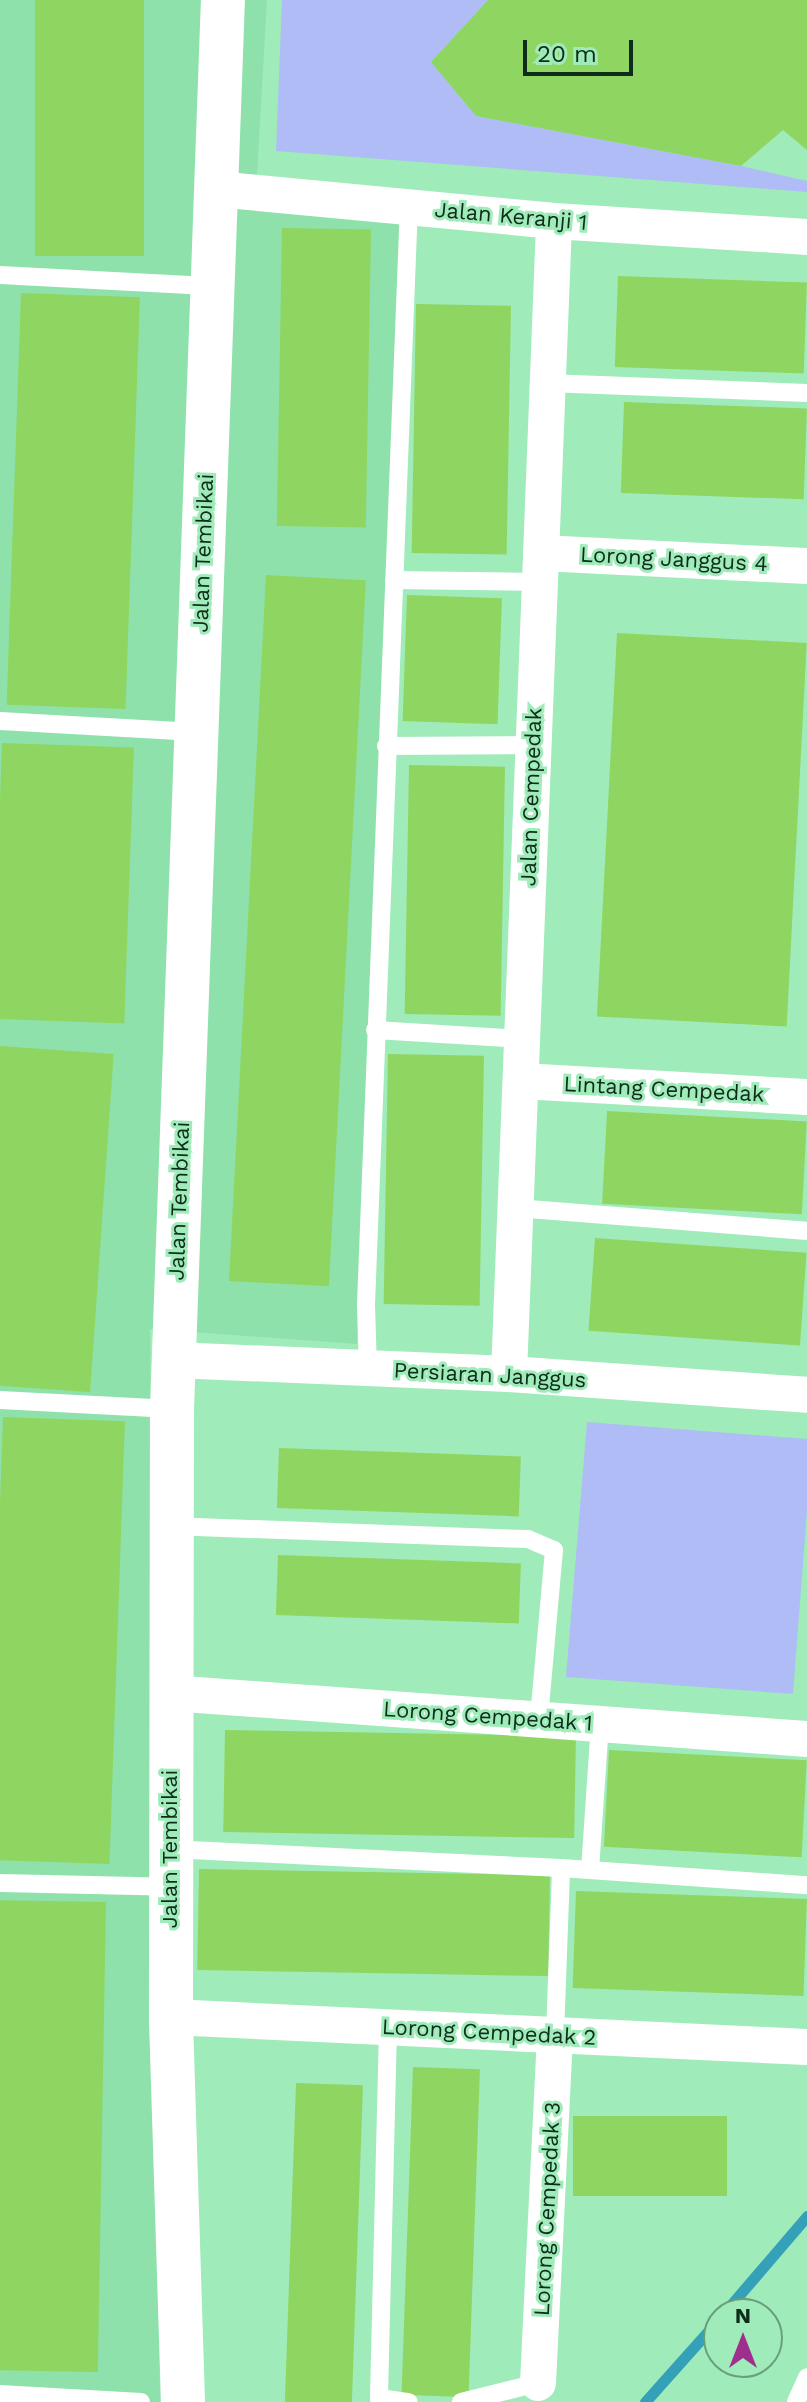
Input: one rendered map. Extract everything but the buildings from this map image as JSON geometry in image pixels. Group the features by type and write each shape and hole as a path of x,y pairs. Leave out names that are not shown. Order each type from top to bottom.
{"street":[{"name":"Jalan Tembikai","path":"183,2402 171,2017 170,1526 223,0"},
{"name":"Jalan Keranji 1","path":"216,189 554,221 807,237"},
{"name":"Jalan Cempedak","path":"509,1374 554,221"},
{"name":"Lorong Janggus 4","path":"541,568 807,566"},
{"name":"Lintang Cempedak","path":"521,1081 807,1097"},
{"name":"Persiaran Janggus","path":"174,1360 509,1374 807,1395"},
{"name":"Lorong Cempedak 1","path":"170,1693 807,1739"},
{"name":"Lorong Cempedak 2","path":"171,2017 807,2047"},
{"name":"Lorong Cempedak 3","path":"538,2383 555,2035"}],"lane":[{"path":"368,1369 366,1304 375,1030 409,207"},
{"path":"0,275 213,286"},
{"path":"547,383 807,393"},
{"path":"394,580 541,568"},
{"path":"0,721 196,732"},
{"path":"386,746 533,745"},
{"path":"375,1030 522,1039"},
{"path":"516,1208 807,1231"},
{"path":"0,1400 172,1409"},
{"path":"170,1526 528,1539 554,1550 539,1719"},
{"path":"590,1870 600,1724"},
{"path":"0,1883 170,1868 561,1868 807,1885"},
{"path":"555,2035 561,1868"},
{"path":"388,2028 379,2398 409,2402"},
{"path":"796,2402 807,2377"},
{"path":"461,2402 538,2383"},
{"path":"0,2394 141,2402"}],"shaded area":[{"path":"0,0 267,0 256,192 402,202 357,1344 150,1329 160,2402 0,2402"},
{"path":"282,0 488,0 431,62 476,116 807,181 807,192 276,151"},
{"path":"587,1422 807,1439 807,1510 793,1694 566,1677"}],"waterway":[{"path":"737,2298 807,2216"},
{"path":"645,2402 703,2337"}]}
